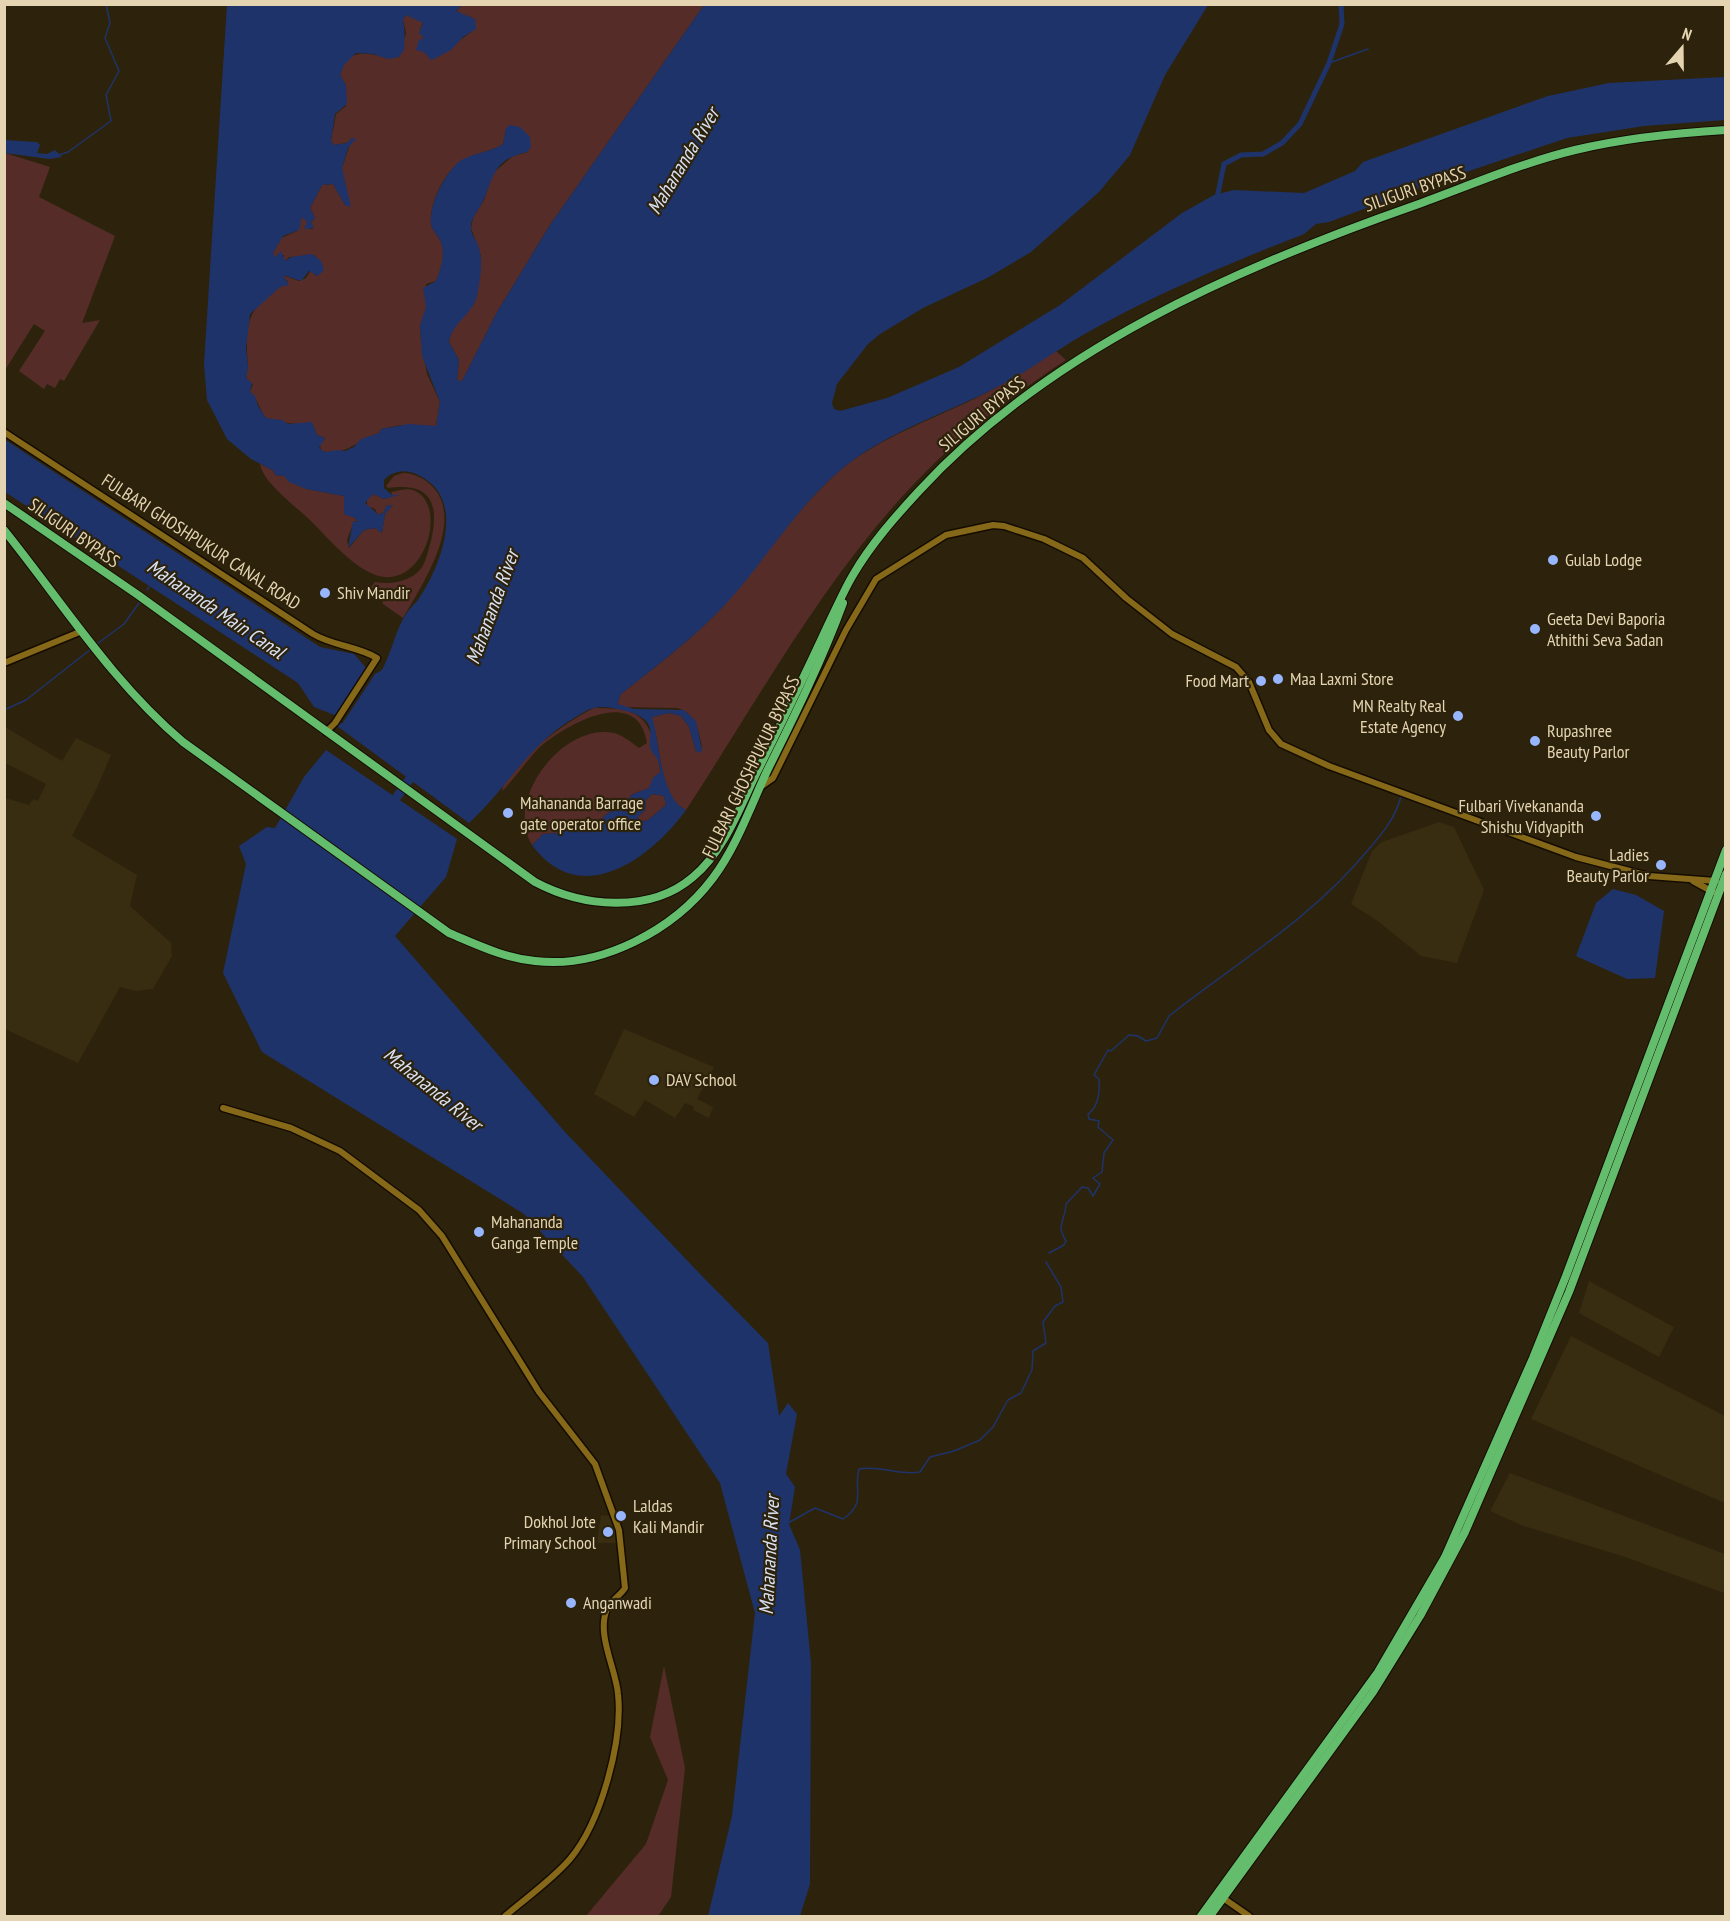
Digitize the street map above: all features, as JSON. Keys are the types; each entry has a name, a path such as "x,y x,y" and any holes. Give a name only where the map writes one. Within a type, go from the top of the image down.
{"highway":[{"name":"SILIGURI BYPASS","path":"4,503 138,595 465,833 543,886 592,901 637,902 664,895 691,880 704,867 728,833 853,574 873,546 938,470 1040,384 1134,328 1247,270 1321,238 1564,153 1651,135 1725,129"},
{"path":"4,530 84,634"},
{"name":"FULBARI GHOSHPUKUR BYPASS","path":"84,634 156,719 242,785 449,933 495,953 554,963 614,951 663,928 691,903 714,877 759,788 832,631 848,591 873,546"},
{"path":"1714,892 1714,880 1725,850"},
{"path":"1201,1917 1220,1896 1328,1748 1389,1654 1456,1534 1566,1276 1714,892 1722,883 1725,874"},
{"path":"1210,1917 1220,1896"}],"main road":[{"name":"FULBARI GHOSHPUKUR CANAL ROAD","path":"4,432 321,638 361,650 377,658 328,734"},
{"path":"759,788 773,778 846,630 876,579 946,535 993,525 1004,526 1044,540 1083,558 1164,629 1188,645 1236,667 1254,691 1269,730 1281,744 1329,766 1576,857 1649,876 1693,881 1714,880 1722,883"},
{"path":"4,663 84,634"},
{"path":"1693,881 1714,892"},
{"path":"223,1108 291,1128 340,1151 372,1172 425,1216 442,1236 539,1392 589,1454 609,1495 621,1539 625,1588 611,1602 605,1618 606,1638 618,1695 615,1755 591,1823 577,1850 566,1863 505,1917"},
{"path":"1220,1896 1249,1917"}],"shaded area":[{"path":"474,4 704,5 550,225 497,312 462,381 457,381 459,360 449,342 451,332 477,296 481,256 471,228 473,218 484,200 492,174 513,156 528,152 510,125 506,129 503,144 465,159 454,167 443,181 432,207 432,226 442,245 442,261 436,281 426,284 426,313 420,325 427,374 440,402 436,426 401,425 381,429 379,433 344,450 321,451 320,445 325,438 317,435 312,423 289,423 266,418 250,392 253,384 247,382 248,328 256,309 263,300 288,282 282,275 299,281 306,278 311,270 316,276 321,262 314,255 289,257 285,261 283,260 284,255 274,257 273,253 281,238 297,231 301,217 306,219 309,229 313,229 311,222 315,218 310,208 322,185 333,184 345,205 342,168 352,138 347,143 334,145 331,141 336,114 346,106 346,85 340,76 344,65 350,58 357,55 399,57 406,33 403,20 406,15 423,22 420,30 424,39 422,40 424,52 434,59 474,30 475,19 456,12 461,6"},
{"path":"5,153 50,167 39,197 115,236 82,323 100,320 64,381 60,379 55,388 47,384 44,389 19,371 45,331 34,324 5,370"},
{"path":"1056,351 1066,360 1005,403 966,435 929,468 880,523 849,561 792,643 686,810 677,804 670,794 662,769 651,717 669,713 681,716 689,727 696,751 702,747 695,723 688,713 677,708 622,707 618,704 620,695 711,619 806,504 852,461 896,435 995,388"},
{"path":"260,464 274,471 275,475 285,476 306,489 344,496 344,512 358,522 354,521 347,540 349,548 364,530 375,528 382,533 385,514 393,505 386,506 384,512 378,515 375,509 367,506 367,499 373,494 384,499 393,496 391,492 413,490 424,498 430,512 430,528 426,545 418,560 406,572 391,577 365,570 348,558 281,494 267,479"},
{"path":"403,473 419,477 432,486 441,500 444,517 443,535 437,553 403,618 383,604 381,596 370,588 375,582 398,582 415,575 428,553 434,515 429,498 414,488 388,488 386,486 394,476"},
{"path":"594,708 627,711 642,719 652,736 660,772 649,788 633,794 597,823 585,823 559,833 543,834 532,845 525,827 525,808 531,789 541,771 554,755 570,743 588,734 611,732 620,735 639,748 647,743 641,725 630,715 616,712 600,714 567,728 541,746 502,791 506,780 526,756 555,732"},
{"path":"5,727 62,761 76,738 111,755 72,836 137,875 130,906 171,943 172,956 153,989 135,991 120,987 78,1063 5,1029 5,798 29,805 33,799 38,801 46,784 5,763"},
{"path":"652,794 664,796 666,805 648,820 639,822 638,816 645,811 646,800"},
{"path":"1439,822 1454,827 1484,890 1457,963 1421,956 1379,922 1351,904 1372,851 1382,842"},
{"name":"DAV School","path":"624,1029 714,1067 697,1099 713,1107 709,1118 685,1103 675,1118 645,1100 634,1117 594,1094"},
{"path":"1589,1281 1674,1327 1659,1357 1579,1313"},
{"path":"1571,1336 1725,1416 1725,1503 1531,1419"},
{"path":"1510,1473 1725,1554 1724,1593 1625,1557 1521,1525 1490,1511"},
{"name":"Dokhol Jote Primary School","path":"601,1515 615,1517 619,1543 597,1543"},
{"path":"664,1666 685,1768 671,1897 658,1916 586,1916 646,1844 668,1780 650,1737"}],"water":[{"path":"227,5 474,5 461,6 456,11 475,19 476,29 463,37 451,50 434,59 431,60 424,52 416,50 419,40 424,38 419,33 423,23 406,15 403,20 404,50 399,57 388,59 373,54 356,53 344,65 340,75 346,85 347,104 335,114 331,141 334,145 347,143 352,138 356,139 348,148 342,168 351,207 345,205 333,184 322,185 310,208 315,218 311,222 314,228 304,229 307,222 302,217 299,230 283,236 273,253 275,257 281,251 285,261 291,257 312,254 321,261 324,270 318,276 309,271 301,281 283,275 289,285 280,287 250,314 246,348 248,368 246,378 252,383 250,392 255,396 266,418 282,420 288,424 312,422 317,435 325,438 319,448 325,452 345,451 354,447 361,439 379,433 381,429 409,424 436,426 440,402 422,356 420,325 426,307 423,288 436,281 442,261 442,245 432,228 431,216 435,198 454,166 465,158 503,144 506,128 510,125 520,127 530,137 531,147 527,152 507,160 496,170 472,221 471,230 481,257 477,296 471,308 454,329 449,342 459,360 457,380 462,381 497,312 550,225 704,5 1208,5 1165,75 1130,155 1099,192 1031,252 989,277 923,308 868,344 837,384 832,403 834,409 840,411 887,398 959,367 1060,305 1182,213 1214,195 1234,190 1304,193 1355,171 1363,162 1548,96 1609,83 1725,77 1725,120 1644,126 1567,138 1425,186 1329,222 1316,224 1304,234 1196,279 1116,317 1012,379 869,449 835,475 805,505 738,590 711,619 682,646 620,695 618,704 634,709 684,710 696,721 702,750 700,753 696,751 689,727 681,716 669,713 652,717 666,782 677,804 686,810 654,845 635,860 614,870 593,876 572,874 551,864 532,845 543,834 559,833 580,823 597,823 633,794 649,788 653,778 660,772 660,768 650,747 650,731 646,721 630,712 612,708 598,707 584,712 540,744 469,823 337,726 339,722 342,724 375,674 382,670 402,621 427,586 435,569 445,533 446,516 442,499 433,486 414,473 405,471 392,474 384,480 384,488 392,495 400,495 384,499 373,494 365,503 379,515 384,512 386,506 393,505 385,514 382,533 375,528 364,530 348,548 353,521 358,522 355,518 344,514 344,496 306,489 289,482 284,476 275,475 274,471 251,459 227,439 207,400 204,364","holes":["652,794 664,796 666,805 648,820 639,822 638,816 645,811 646,800"]},
{"path":"4,140 37,142 40,145 37,153 47,154 55,150 62,157 49,159 5,153"},
{"name":"Mahananda Main Canal","path":"4,439 320,647 354,654 367,669 337,716 314,707 298,683 5,492"},
{"path":"326,750 457,839 446,877 395,936 565,1132 768,1343 779,1416 788,1403 797,1414 786,1474 795,1487 789,1524 800,1550 811,1663 810,1884 800,1916 708,1916 732,1816 755,1613 720,1483 583,1277 524,1214 262,1052 223,973 246,864 239,846 267,827 275,828 304,777"},
{"path":"1613,889 1636,895 1664,911 1655,978 1627,979 1576,956 1596,903"}],"waterway":[{"path":"59,155 68,152 111,121 106,95 119,71 105,38 110,23 106,4"},
{"path":"1217,198 1224,164 1241,155 1263,154 1282,143 1300,124 1329,63 1342,24 1341,4"},
{"path":"1329,63 1368,49"},
{"path":"97,644 124,624 139,603"},
{"path":"4,710 26,700 91,649"},
{"name":"Mahananda River","path":"389,808 416,770"},
{"path":"1049,1253 1064,1245 1066,1241 1061,1230 1066,1204 1082,1187 1088,1188 1093,1196 1100,1184 1093,1178 1102,1172 1104,1153 1113,1140 1098,1127 1099,1121 1089,1119 1088,1114 1097,1103 1099,1094 1099,1079 1094,1075 1108,1050 1111,1051 1129,1035 1138,1036 1146,1041 1157,1038 1169,1016 1299,918 1323,897 1373,844 1392,818 1401,796"},
{"path":"788,1523 815,1508 843,1519 855,1507 857,1501 859,1469 920,1472 930,1457 954,1451 980,1440 993,1427 1008,1400 1021,1393 1032,1370 1033,1351 1046,1343 1043,1322 1055,1306 1063,1302 1061,1287 1046,1262"}],"place":[{"name":"Gulab Lodge","path":"1553,560"},
{"name":"Shiv Mandir","path":"325,593"},
{"name":"Geeta Devi Baporia Athithi Seva Sadan","path":"1535,629"},
{"name":"Maa Laxmi Store","path":"1278,679"},
{"name":"Food Mart","path":"1261,681"},
{"name":"MN Realty Real Estate Agency","path":"1458,716"},
{"name":"Rupashree Beauty Parlor","path":"1535,741"},
{"name":"Mahananda Barrage gate operator office","path":"508,813"},
{"name":"Fulbari Vivekananda Shishu Vidyapith","path":"1596,816"},
{"name":"Ladies Beauty Parlor","path":"1661,865"},
{"name":"DAV School","path":"654,1080"},
{"name":"Mahananda Ganga Temple","path":"479,1232"},
{"name":"Laldas Kali Mandir","path":"621,1516"},
{"name":"Dokhol Jote Primary School","path":"608,1532"},
{"name":"Anganwadi","path":"571,1603"}]}
